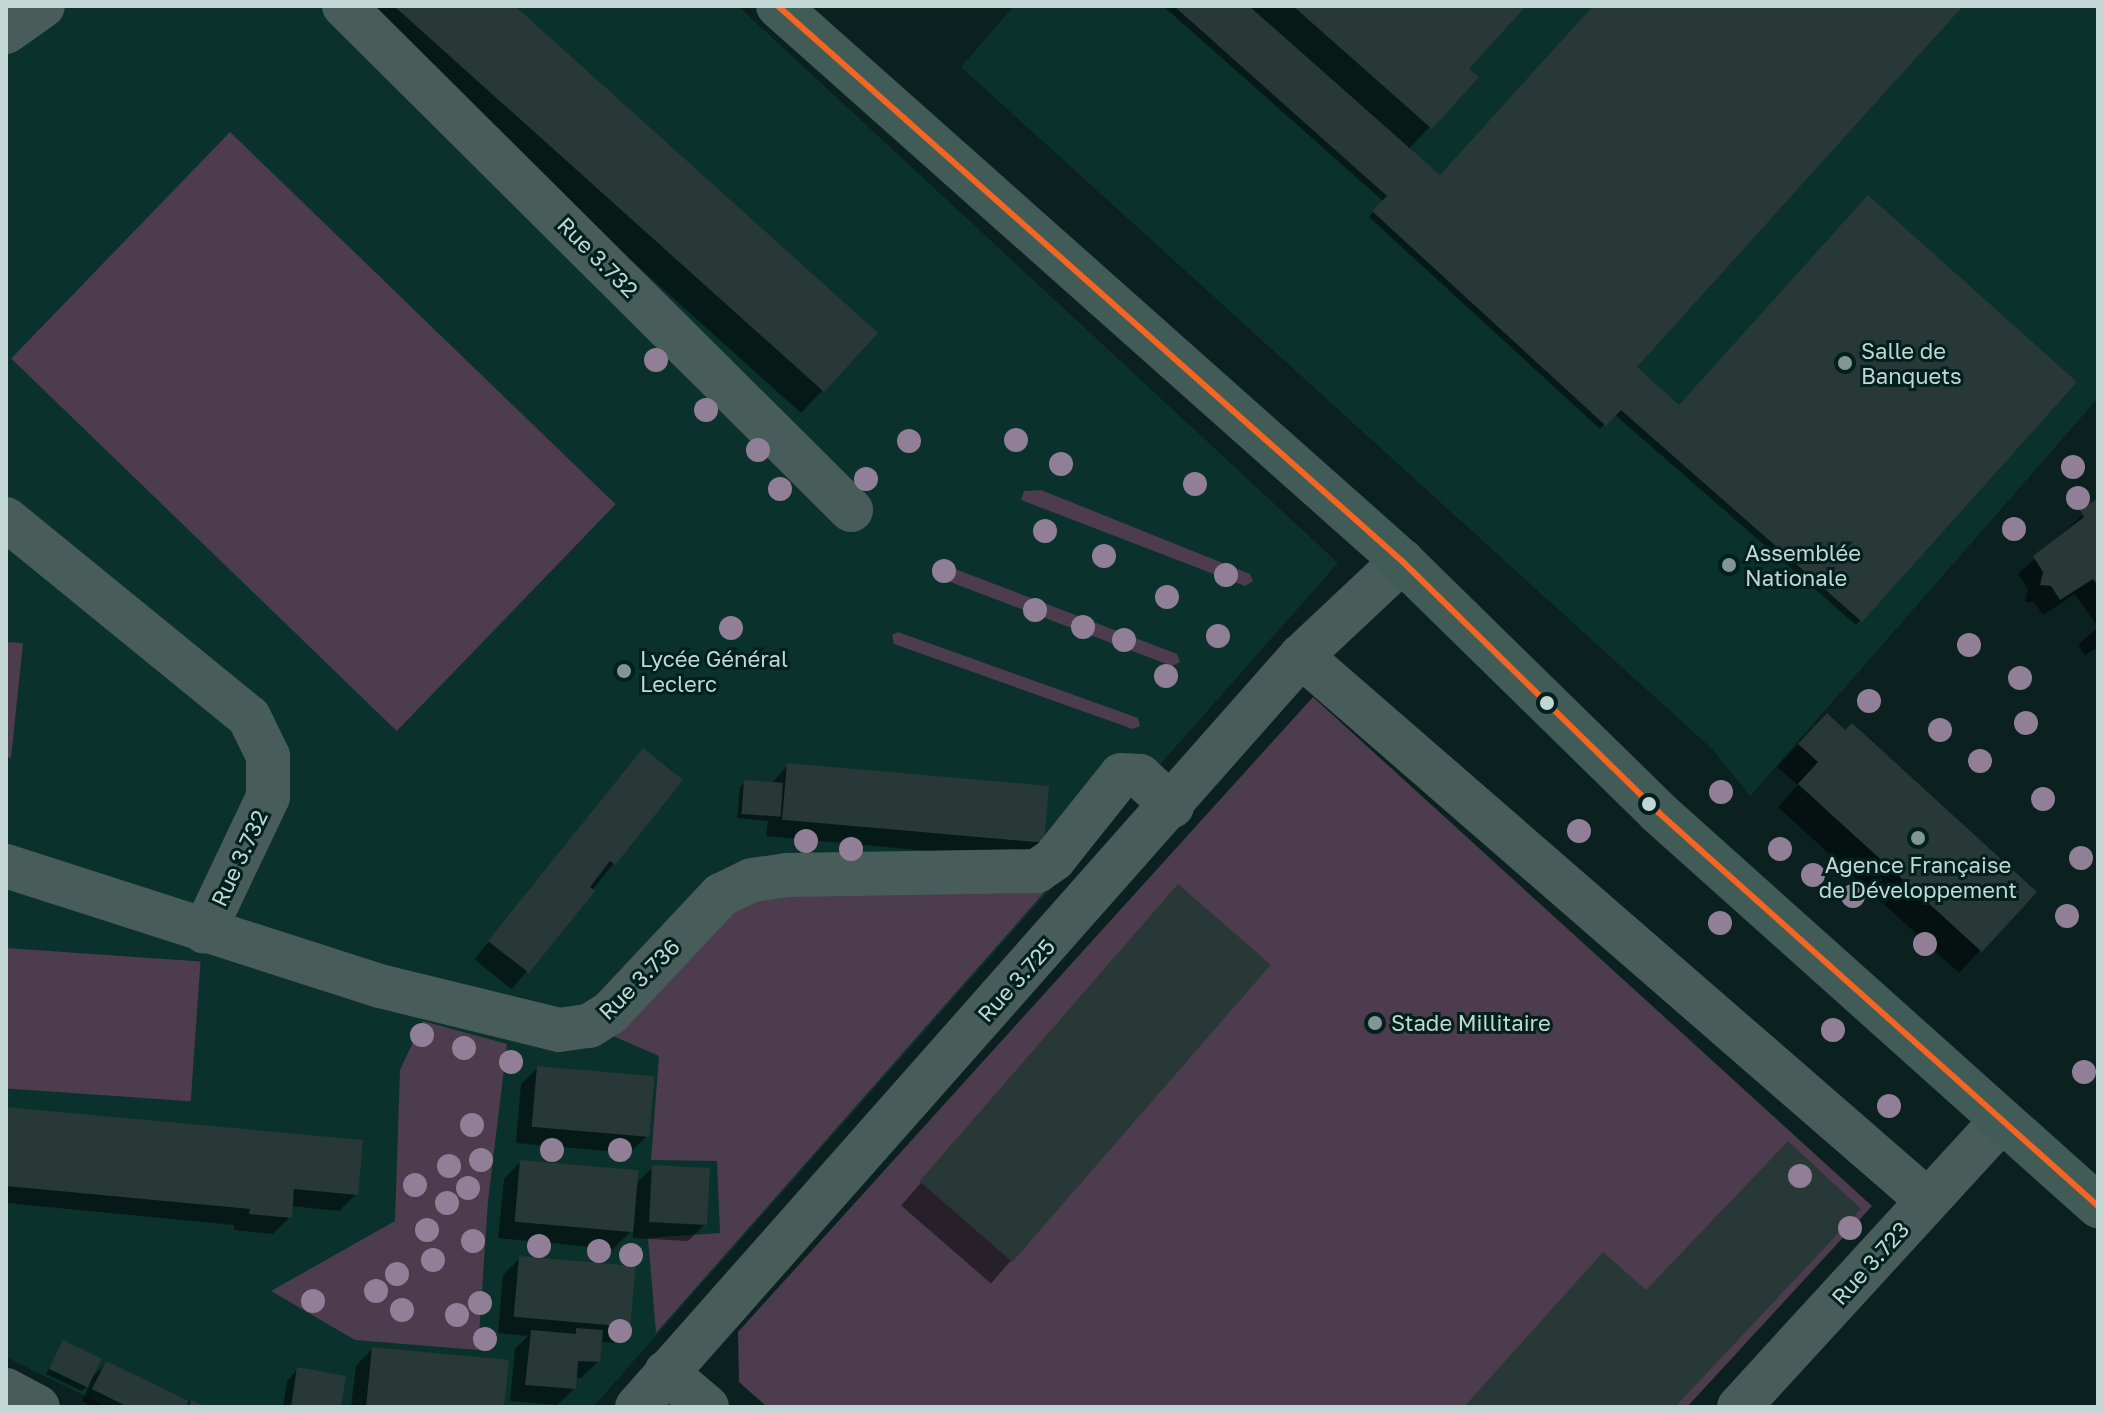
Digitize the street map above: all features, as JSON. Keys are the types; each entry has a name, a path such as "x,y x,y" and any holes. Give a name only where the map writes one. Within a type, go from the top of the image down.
{"main road":[{"path":"778,6 1402,561 1658,812 2098,1206"}],"street":[{"path":"6,32 43,6"},
{"name":"Rue 3.732","path":"344,6 851,510"},
{"name":"Rue 3.732","path":"6,519 249,717 268,756 268,797 204,932"},
{"name":"Rue 3.725","path":"637,1407 1172,806 1301,656 1402,561"},
{"path":"1301,656 1927,1200"},
{"name":"Rue 3.736","path":"6,866 380,986 559,1030 589,1026 610,1013 721,895 752,880 787,875 1027,873 1054,859 1121,775 1140,776 1172,806"},
{"name":"Rue 3.723","path":"1739,1407 2002,1120"},
{"path":"666,1372 707,1407"},
{"path":"6,1390 38,1407"}],"shaded area":[{"name":"Lycée Général Leclerc","path":"6,6 738,6 1338,563 593,1407 107,1407 6,1357"},
{"name":"Assemblée Nationale","path":"1014,6 2098,6 2098,398 1750,796 1711,748 961,67"},
{"path":"230,132 616,504 397,731 11,359"},
{"path":"1041,490 1250,574 1253,581 1245,586 1021,500 1024,491"},
{"path":"955,569 1177,654 1180,662 1172,666 950,582"},
{"path":"898,632 1138,718 1140,726 1133,729 894,644 892,635"},
{"path":"6,642 23,643 11,758 6,757"},
{"path":"1313,697 1872,1206 1687,1407 767,1407 739,1382 738,1332"},
{"path":"1056,879 656,1333 648,1238 720,1233 717,1161 651,1160 659,1056 604,1032 681,939 766,889"},
{"path":"6,948 201,962 191,1101 6,1088"},
{"path":"423,1021 507,1044 488,1201 478,1350 355,1340 271,1291 395,1221 400,1070"}],"building":[{"path":"394,6 515,6 878,333 824,392"},
{"path":"1174,6 1249,6 1440,175 1593,6 1963,6 1637,367 1679,405 1868,195 2077,382 1862,622 1621,410 1606,426 1372,211 1387,196"},
{"path":"1293,6 1526,6 1469,69 1479,77 1432,129"},
{"path":"2098,498 2098,586 2093,579 2060,600 2051,586 2040,585 2043,572 2033,556 2084,517 2080,510"},
{"name":"Agence Française de Développement","path":"1827,713 1845,730 1852,723 2037,892 1982,952 1798,784 1818,762 1798,744"},
{"path":"643,748 683,780 615,865 610,861 590,887 595,891 529,973 488,941"},
{"path":"787,763 1049,786 1044,843 782,820"},
{"path":"744,780 783,783 781,817 742,814"},
{"path":"1178,884 1271,965 1012,1262 920,1181"},
{"path":"537,1066 655,1076 649,1137 532,1127"},
{"path":"6,1107 363,1140 358,1195 294,1189 292,1218 249,1214 250,1209 6,1186"},
{"path":"1788,1141 1861,1209 1675,1407 1464,1407 1603,1252 1646,1290"},
{"path":"520,1160 639,1170 633,1232 515,1222"},
{"path":"652,1165 710,1168 707,1225 649,1222"},
{"path":"519,1256 636,1266 630,1327 514,1317"},
{"path":"576,1328 603,1330 600,1362 578,1361 576,1389 525,1385 531,1330 576,1334"},
{"path":"63,1340 102,1359 88,1388 49,1369"},
{"path":"372,1347 509,1360 504,1407 366,1407"},
{"path":"106,1361 189,1401 186,1407 128,1407 92,1389"},
{"path":"297,1367 346,1376 341,1407 291,1407"},
{"path":"191,1400 207,1407 188,1407"}],"transit line":[{"path":"778,6 1402,561 1658,812 2098,1206"}],"place":[{"name":"Salle de Banquets","path":"1845,363"},
{"name":"Assemblée Nationale","path":"1729,565"},
{"name":"Lycée Général Leclerc","path":"624,671"},
{"name":"Agence Française de Développement","path":"1918,838"},
{"name":"Stade Millitaire","path":"1375,1023"}]}
